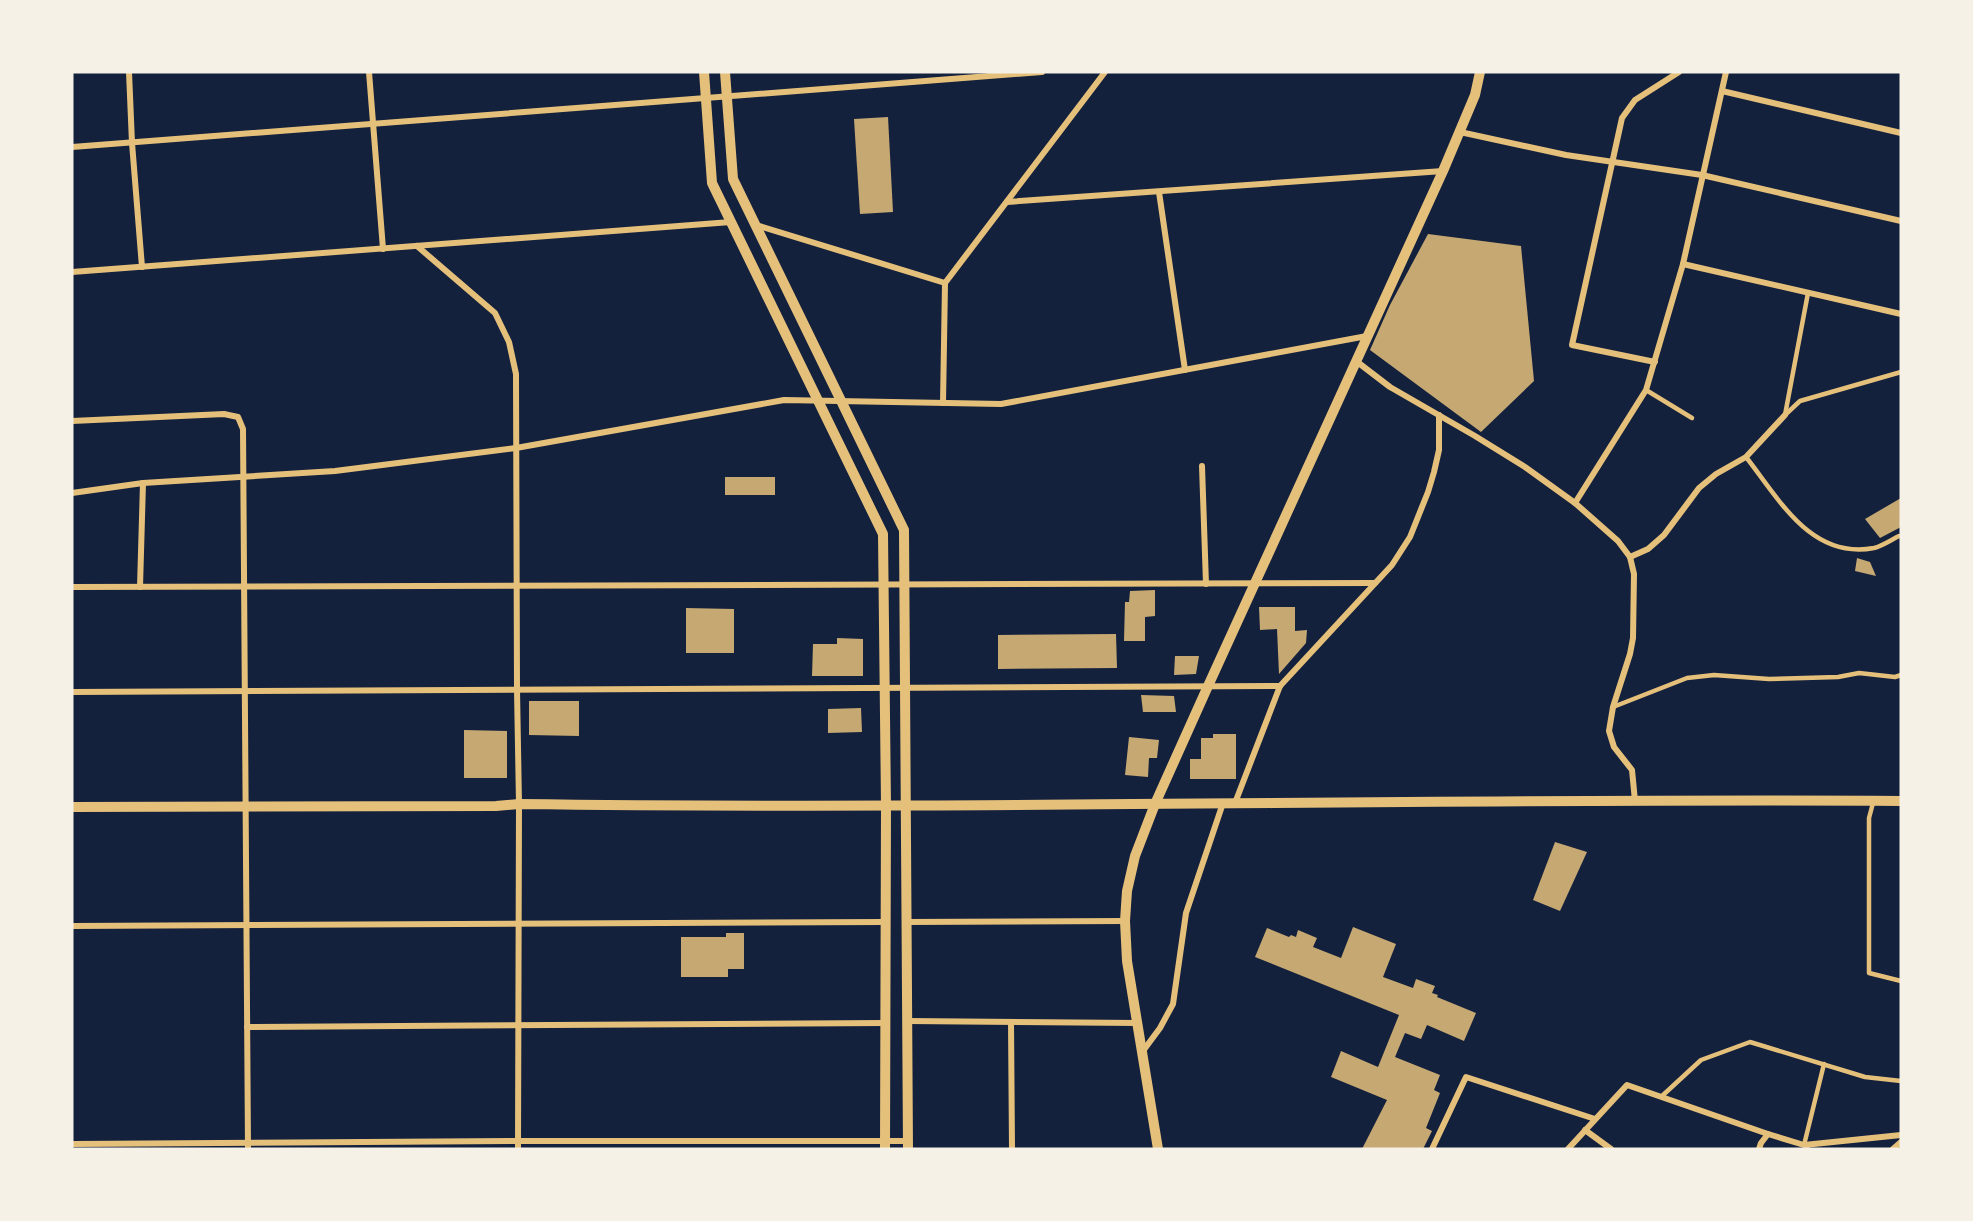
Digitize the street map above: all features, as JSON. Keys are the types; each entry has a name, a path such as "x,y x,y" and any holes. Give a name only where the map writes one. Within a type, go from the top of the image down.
{"street":[{"path":"129,72 142,267"},
{"path":"369,72 383,249"},
{"path":"704,72 712,183 883,534 886,806 885,1145"},
{"path":"72,1144 248,1145 518,1141 908,1145 904,530 733,179 724,72"},
{"path":"72,147 1042,72"},
{"path":"943,403 945,283 1105,72"},
{"path":"1158,1149 1127,961 1125,921 1127,891 1135,856 1155,804 1208,686 1443,171 1474,95 1480,72"},
{"path":"1655,362 1572,345 1622,118 1635,100 1679,72"},
{"path":"1575,503 1646,390 1683,264 1726,72"},
{"path":"1722,91 1901,133"},
{"path":"1460,132 1611,162 1702,175 1901,221"},
{"path":"1007,202 1443,171"},
{"path":"1159,192 1185,370"},
{"path":"72,272 731,222"},
{"path":"755,224 945,283"},
{"path":"417,246 495,313 508,342 516,374 519,804 518,1149"},
{"path":"1683,264 1901,314"},
{"path":"72,493 143,483 334,471 516,448 784,400 1001,404 1367,336"},
{"path":"1356,361 1390,387 1525,467 1575,503 1618,541 1630,557 1634,574 1633,638 1613,707 1609,731 1614,747 1632,770 1635,801"},
{"path":"72,421 224,414 238,417 243,429 248,1145"},
{"path":"1235,803 1280,686 1392,565 1410,537 1428,492 1439,450 1439,415"},
{"path":"1630,557 1648,549 1664,535 1699,488 1716,474 1746,457 1785,416"},
{"path":"1202,466 1206,584"},
{"path":"140,587 143,483"},
{"path":"72,587 1375,583"},
{"path":"72,692 1280,686"},
{"path":"72,807 1901,801"},
{"path":"1141,1054 1160,1028 1173,1004 1186,913 1223,803"},
{"path":"907,921 1125,921"},
{"path":"72,926 884,922"},
{"path":"908,1021 1138,1023"},
{"path":"1011,1022 1012,1149"},
{"path":"247,1027 885,1023"},
{"path":"1432,1149 1466,1077 1595,1119"},
{"path":"1568,1149 1627,1085 1806,1147 1901,1135"},
{"path":"1585,1130 1611,1149"},
{"path":"1759,1149 1768,1134"},
{"path":"1893,1149 1901,1142"}],"lane":[{"path":"1785,416 1808,293"},
{"path":"1785,416 1800,401 1901,372"},
{"path":"1646,390 1692,418"},
{"path":"1746,457 1798,524 1824,542 1848,549 1875,548 1899,536"},
{"path":"1613,707 1687,678 1714,675 1769,679 1838,677 1859,673 1895,677 1901,675"},
{"path":"1873,801 1869,818 1869,973 1901,981"},
{"path":"1662,1096 1701,1060 1750,1042 1864,1077 1901,1081"},
{"path":"1806,1147 1824,1064"}],"building":[{"path":"888,117 893,212 860,214 854,119"},
{"path":"1428,234 1521,246 1534,381 1481,432 1370,350 1390,305"},
{"path":"725,477 775,477 775,495 725,495"},
{"path":"1901,498 1901,527 1880,538 1865,519"},
{"path":"1857,558 1870,562 1876,576 1855,571"},
{"path":"1155,590 1155,616 1145,617 1145,641 1124,641 1125,602 1129,602 1130,591"},
{"path":"1259,607 1295,607 1295,631 1307,630 1306,643 1279,674 1277,629 1260,630"},
{"path":"686,608 734,609 734,653 686,653"},
{"path":"1116,634 1117,668 998,669 998,635"},
{"path":"837,638 863,639 863,676 812,676 813,644 837,644"},
{"path":"1175,656 1199,656 1196,674 1174,675"},
{"path":"1141,695 1174,696 1176,712 1143,712"},
{"path":"529,701 579,701 579,736 529,735"},
{"path":"861,708 862,732 828,733 828,709"},
{"path":"464,730 507,731 507,778 464,778"},
{"path":"1213,734 1236,734 1236,779 1190,779 1190,759 1201,759 1201,738 1213,738"},
{"path":"1129,737 1159,740 1157,758 1149,758 1148,777 1125,775"},
{"path":"1555,842 1587,852 1560,911 1533,900"},
{"path":"1353,927 1396,944 1383,977 1413,988 1416,979 1435,986 1432,993 1438,995 1437,997 1476,1013 1464,1041 1427,1025 1421,1039 1405,1033 1395,1057 1440,1075 1434,1090 1440,1093 1426,1128 1432,1131 1423,1149 1362,1149 1387,1100 1331,1077 1341,1051 1378,1067 1399,1015 1255,957 1267,928 1289,937 1291,935 1296,937 1298,930 1317,938 1313,947 1341,958"},
{"path":"726,933 744,933 744,969 728,969 728,977 681,977 681,937 726,937"}]}
